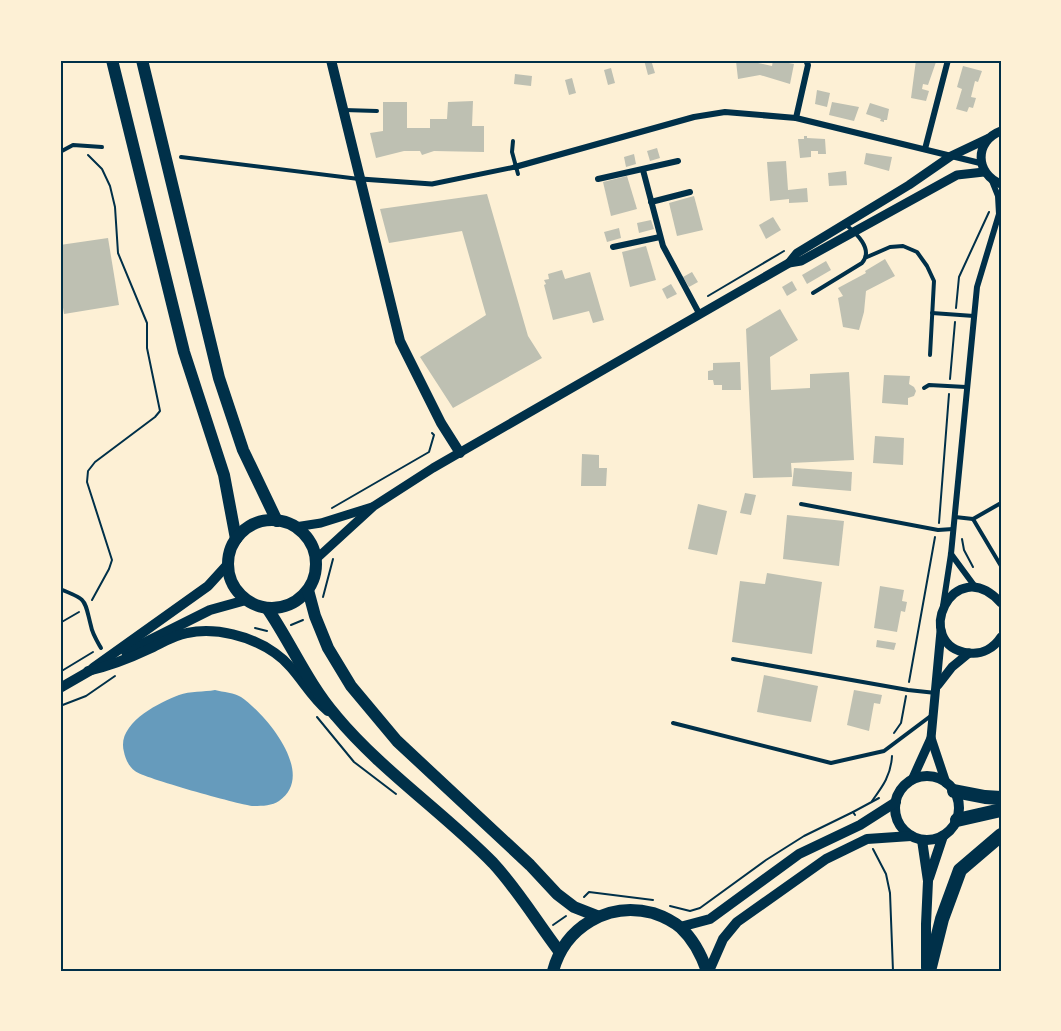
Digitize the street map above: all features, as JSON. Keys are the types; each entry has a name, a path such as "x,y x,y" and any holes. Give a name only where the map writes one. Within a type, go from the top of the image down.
{"highway":[{"path":"950,787 985,797 1001,798"},
{"path":"957,820 1001,810"},
{"path":"928,971 942,919 960,870 1001,835"}],"main road":[{"path":"112,60 184,352 224,476 236,539"},
{"path":"331,60 400,341 435,412 460,453"},
{"path":"144,64 219,378 243,450 277,521"},
{"path":"277,521 295,527 311,546 315,560 313,580 308,590 300,598 290,604 267,608 246,600 236,591 230,578 229,555 236,539 254,524 277,521"},
{"path":"60,688 88,671 208,586 228,564"},
{"path":"308,590 315,616 328,648 351,687 397,741 530,865 557,894 574,907 597,916"},
{"path":"88,671 210,610 246,600"},
{"path":"267,608 334,715"},
{"path":"88,671 116,664 185,633 212,631 227,633 253,641 277,654 316,701 334,715 377,760 450,823 494,865 559,951"},
{"path":"708,971 723,939 737,922 826,859 867,839 916,838 933,840 943,836 954,826 959,810 950,787 930,777 912,780 904,787 896,802 895,812 903,830 916,838 928,881"},
{"path":"680,927 710,919 799,854 860,825 896,802"},
{"path":"928,971 926,924 928,881 943,836"},
{"path":"553,971 559,951 577,929 597,916 618,910 640,910 661,916 680,927 698,948 708,971"}],"street":[{"path":"796,117 808,65 806,60"},
{"path":"925,149 948,60"},
{"path":"359,179 432,184 515,167 694,117 725,112 796,117 925,149 982,167 997,182 999,214 977,286 951,554 940,619 935,712 931,738 912,780"},
{"path":"789,263 796,253 909,185 951,156 1001,131"},
{"path":"982,167 980,154 989,138"},
{"path":"598,179 678,161"},
{"path":"315,560 374,506 460,453 789,263 801,261 957,175 982,167"},
{"path":"643,170 663,246 700,315"},
{"path":"651,202 690,192"},
{"path":"994,234 1001,222"},
{"path":"613,247 660,237"},
{"path":"295,527 321,523 374,506"},
{"path":"951,554 976,588"},
{"path":"942,609 948,599 966,588 976,588 997,596 1001,603"},
{"path":"941,630 952,646 969,653 989,650 999,641"},
{"path":"937,690 952,667 969,653"},
{"path":"931,738 950,787"}],"lane":[{"path":"343,110 377,111"},
{"path":"513,141 512,152 518,174"},
{"path":"60,152 67,147 80,144 102,147"},
{"path":"181,157 359,179"},
{"path":"845,224 855,232 868,250 867,257"},
{"path":"813,293 862,263 867,257 890,247 903,246 917,252 934,280 930,355"},
{"path":"932,313 974,316"},
{"path":"924,388 929,385 966,387"},
{"path":"954,517 973,519 1001,503"},
{"path":"801,504 938,530 953,529"},
{"path":"973,519 1001,566"},
{"path":"60,589 78,596 88,608 91,629 101,648"},
{"path":"733,659 908,690 937,690"},
{"path":"673,723 831,763 884,751 935,712"}],"path":[{"path":"60,623 88,608 112,560 87,482 88,471 95,462 160,411 147,348 147,323 118,253 115,207 110,186 102,169 88,156 81,150 67,147"},
{"path":"891,736 901,723 933,541 938,530 959,277 991,208"},
{"path":"694,304 785,250"},
{"path":"964,518 962,535 964,550 974,569"},
{"path":"60,672 101,648"},
{"path":"60,706 86,696 117,675"},
{"path":"872,801 887,780 892,752"},
{"path":"544,932 574,907"}],"water":[{"path":"215,690 238,696 252,706 284,746 291,761 293,776 289,790 276,803 252,806 211,796 142,774 133,769 128,762 123,742 126,732 141,716 160,703 179,695"}],"building":[{"path":"644,60 651,60 655,73 648,75"},
{"path":"758,60 758,63 772,66 773,60 794,64 790,84 760,75 738,79 736,61"},
{"path":"916,60 936,62 928,85 923,84 922,89 929,91 926,101 911,98"},
{"path":"963,66 982,71 978,82 975,81 971,97 976,98 973,108 969,107 967,112 956,109 962,89 957,87"},
{"path":"611,68 615,83 608,85 604,70"},
{"path":"515,74 532,76 531,86 514,84"},
{"path":"572,78 576,93 569,95 565,80"},
{"path":"817,90 830,93 827,107 815,104"},
{"path":"473,101 472,126 484,126 484,152 434,151 422,155 420,151 404,151 376,158 370,133 383,131 383,102 407,102 407,128 430,128 430,119 447,119 448,102"},
{"path":"832,102 859,107 854,121 829,115"},
{"path":"870,103 889,109 887,120 880,121 881,119 866,114"},
{"path":"804,136 825,139 826,154 811,151 811,157 800,158 798,139 804,139"},
{"path":"657,148 660,158 650,161 647,151"},
{"path":"866,153 892,157 889,171 864,164"},
{"path":"634,154 636,164 626,167 624,157"},
{"path":"786,161 788,190 807,188 808,202 789,203 789,199 770,201 767,162"},
{"path":"846,171 847,185 829,186 828,173"},
{"path":"627,176 637,209 611,216 603,182"},
{"path":"487,194 528,336 542,358 453,408 420,357 486,315 462,231 389,243 380,209"},
{"path":"694,196 703,230 677,236 669,203"},
{"path":"773,217 781,230 766,239 759,225"},
{"path":"651,220 654,229 639,233 637,223"},
{"path":"619,228 621,238 607,242 604,232"},
{"path":"108,238 119,305 64,314 60,288 60,245"},
{"path":"646,246 656,280 630,287 622,252"},
{"path":"885,259 895,276 866,291 859,330 843,327 838,298 843,296 838,288 866,273 865,271"},
{"path":"826,261 831,270 807,284 802,275"},
{"path":"562,270 565,279 590,272 604,320 593,323 589,311 553,320 544,280 549,279 548,274"},
{"path":"692,272 698,282 689,287 683,277"},
{"path":"792,281 797,290 787,296 782,287"},
{"path":"671,284 677,294 667,299 662,289"},
{"path":"780,309 798,340 770,357 771,390 810,388 810,374 849,372 854,460 791,463 792,477 753,478 746,329"},
{"path":"740,362 741,390 722,390 722,385 714,385 713,380 708,380 708,371 713,370 713,363"},
{"path":"884,375 910,376 909,384 916,391 914,396 908,398 908,405 882,403"},
{"path":"875,436 904,438 903,465 873,463"},
{"path":"582,454 599,455 599,468 607,468 606,486 581,486"},
{"path":"794,468 852,472 851,491 792,486"},
{"path":"745,493 756,495 751,515 740,513"},
{"path":"698,504 727,511 717,555 688,549"},
{"path":"787,515 844,521 839,566 783,559"},
{"path":"767,573 822,582 812,654 732,642 740,581 765,584"},
{"path":"880,586 904,590 902,601 907,602 905,612 901,611 897,632 874,628"},
{"path":"877,640 896,643 894,650 876,647"},
{"path":"764,675 818,686 811,722 757,712"},
{"path":"854,690 882,695 880,704 874,703 869,731 847,725"}]}
